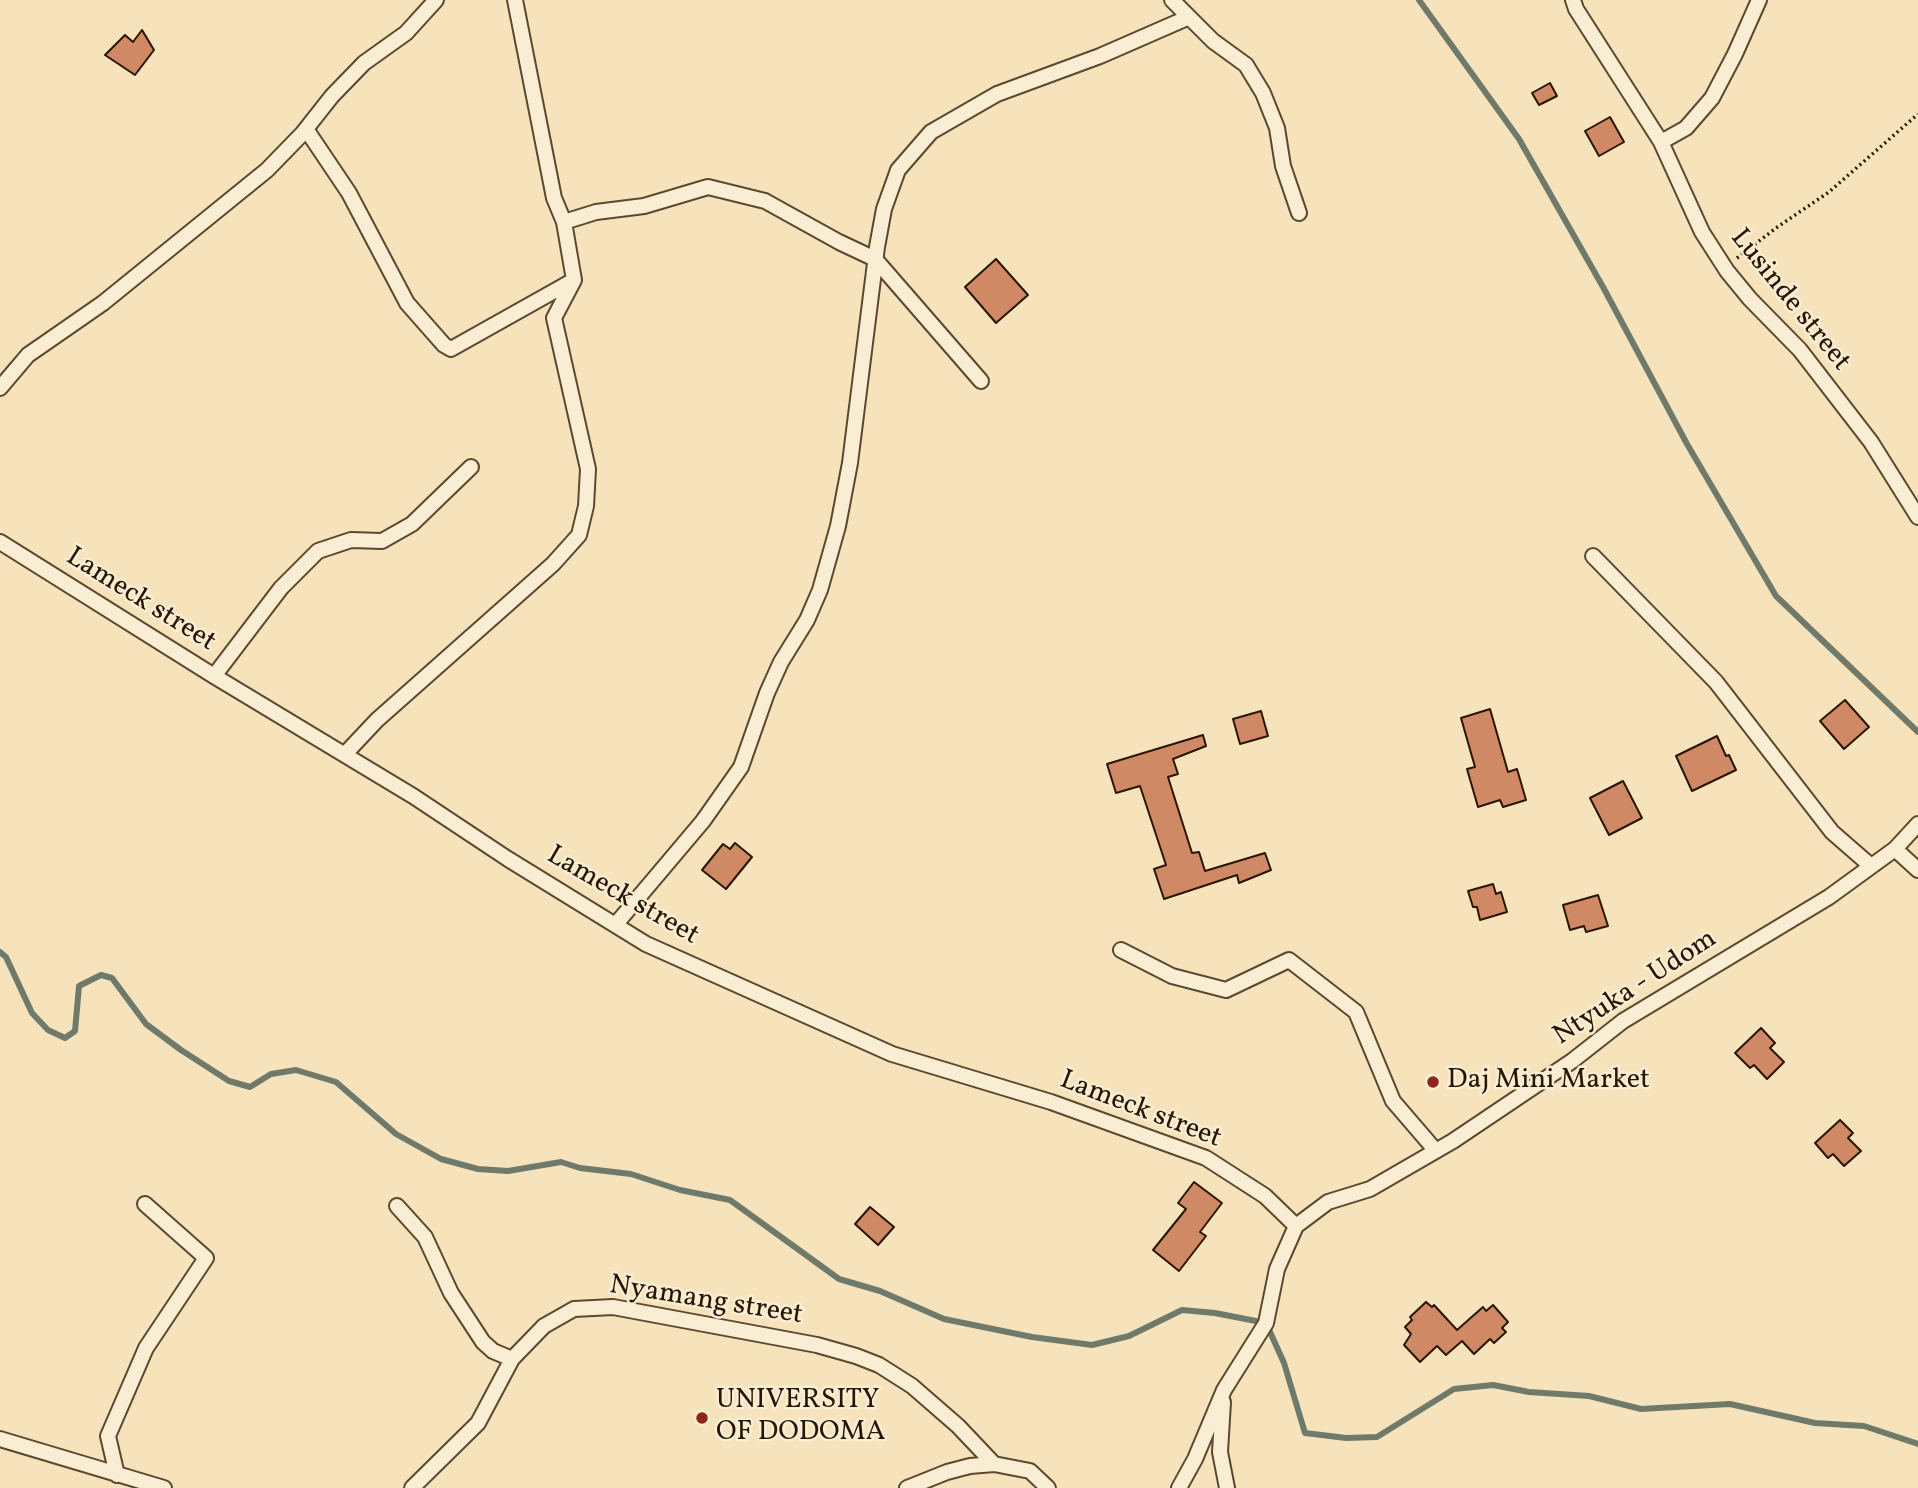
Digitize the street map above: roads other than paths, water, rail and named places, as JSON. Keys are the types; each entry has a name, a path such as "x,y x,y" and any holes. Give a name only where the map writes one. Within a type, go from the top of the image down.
{"street":[{"path":"0,388 28,355 103,303 267,170 364,63 406,33 436,0"},
{"path":"345,754 377,720 553,564 579,535 586,506 588,469 554,318 574,280 565,222 554,198 515,0"},
{"path":"1172,0 1187,18 1213,41 1246,65 1263,93 1277,128 1283,166 1299,213"},
{"name":"Lusinde street","path":"1573,0 1576,9 1661,142 1702,232 1727,271 1750,299 1800,350 1871,442 1918,517"},
{"path":"1661,142 1686,128 1712,98 1759,0"},
{"path":"616,924 703,821 741,766 781,662 807,620 820,590 838,526 850,463 875,259 884,209 898,170 931,132 997,94 1100,56 1187,18"},
{"path":"306,129 349,192 407,303 443,345 451,349 574,280"},
{"path":"565,222 596,212 644,206 708,187 765,201 875,259 981,381"},
{"path":"214,676 281,588 318,551 351,540 382,541 412,524 471,467"},
{"name":"Lameck street","path":"0,542 214,676 414,796 508,859 646,944 892,1054 1051,1102 1206,1158 1265,1196 1296,1226"},
{"path":"1594,556 1716,682 1832,832 1871,866"},
{"name":"Ntyuka - Udom","path":"1179,1488 1195,1459 1224,1390 1265,1323 1277,1269 1296,1226 1328,1202 1370,1189 1436,1151 1572,1061 1623,1021 1829,897 1895,849 1918,824"},
{"path":"1895,849 1918,870"},
{"path":"1121,950 1172,976 1226,990 1289,960 1356,1012 1393,1101 1436,1151"},
{"path":"117,1475 108,1436 146,1348 206,1258 145,1203"},
{"path":"397,1206 425,1237 451,1293 483,1342 512,1359"},
{"name":"Nyamang street","path":"412,1488 478,1423 512,1359 544,1326 574,1309 613,1307 817,1345 879,1365 912,1386 958,1426 994,1464"},
{"path":"1224,1390 1220,1452 1227,1488"},
{"path":"0,1439 164,1488"},
{"path":"907,1488 947,1472 994,1464 1030,1472 1048,1488"}],"waterway":[{"path":"1419,0 1519,139 1603,287 1687,444 1776,596 1918,732"},
{"path":"0,952 6,957 32,1013 48,1030 65,1038 75,1031 79,986 101,975 112,978 146,1024 229,1081 250,1087 271,1074 296,1070 336,1082 396,1134 441,1159 478,1169 508,1171 561,1162 580,1168 631,1174 680,1190 730,1200 839,1279 880,1291 944,1319 1032,1337 1092,1345 1129,1336 1182,1310 1266,1323 1284,1363 1305,1433 1346,1438 1377,1437 1454,1389 1493,1385 1529,1392 1589,1396 1641,1409 1730,1404 1815,1423 1864,1426 1918,1444"}],"place":[{"name":"Daj Mini Market","path":"1433,1082"},
{"name":"UNIVERSITY OF DODOMA","path":"702,1418"}]}
